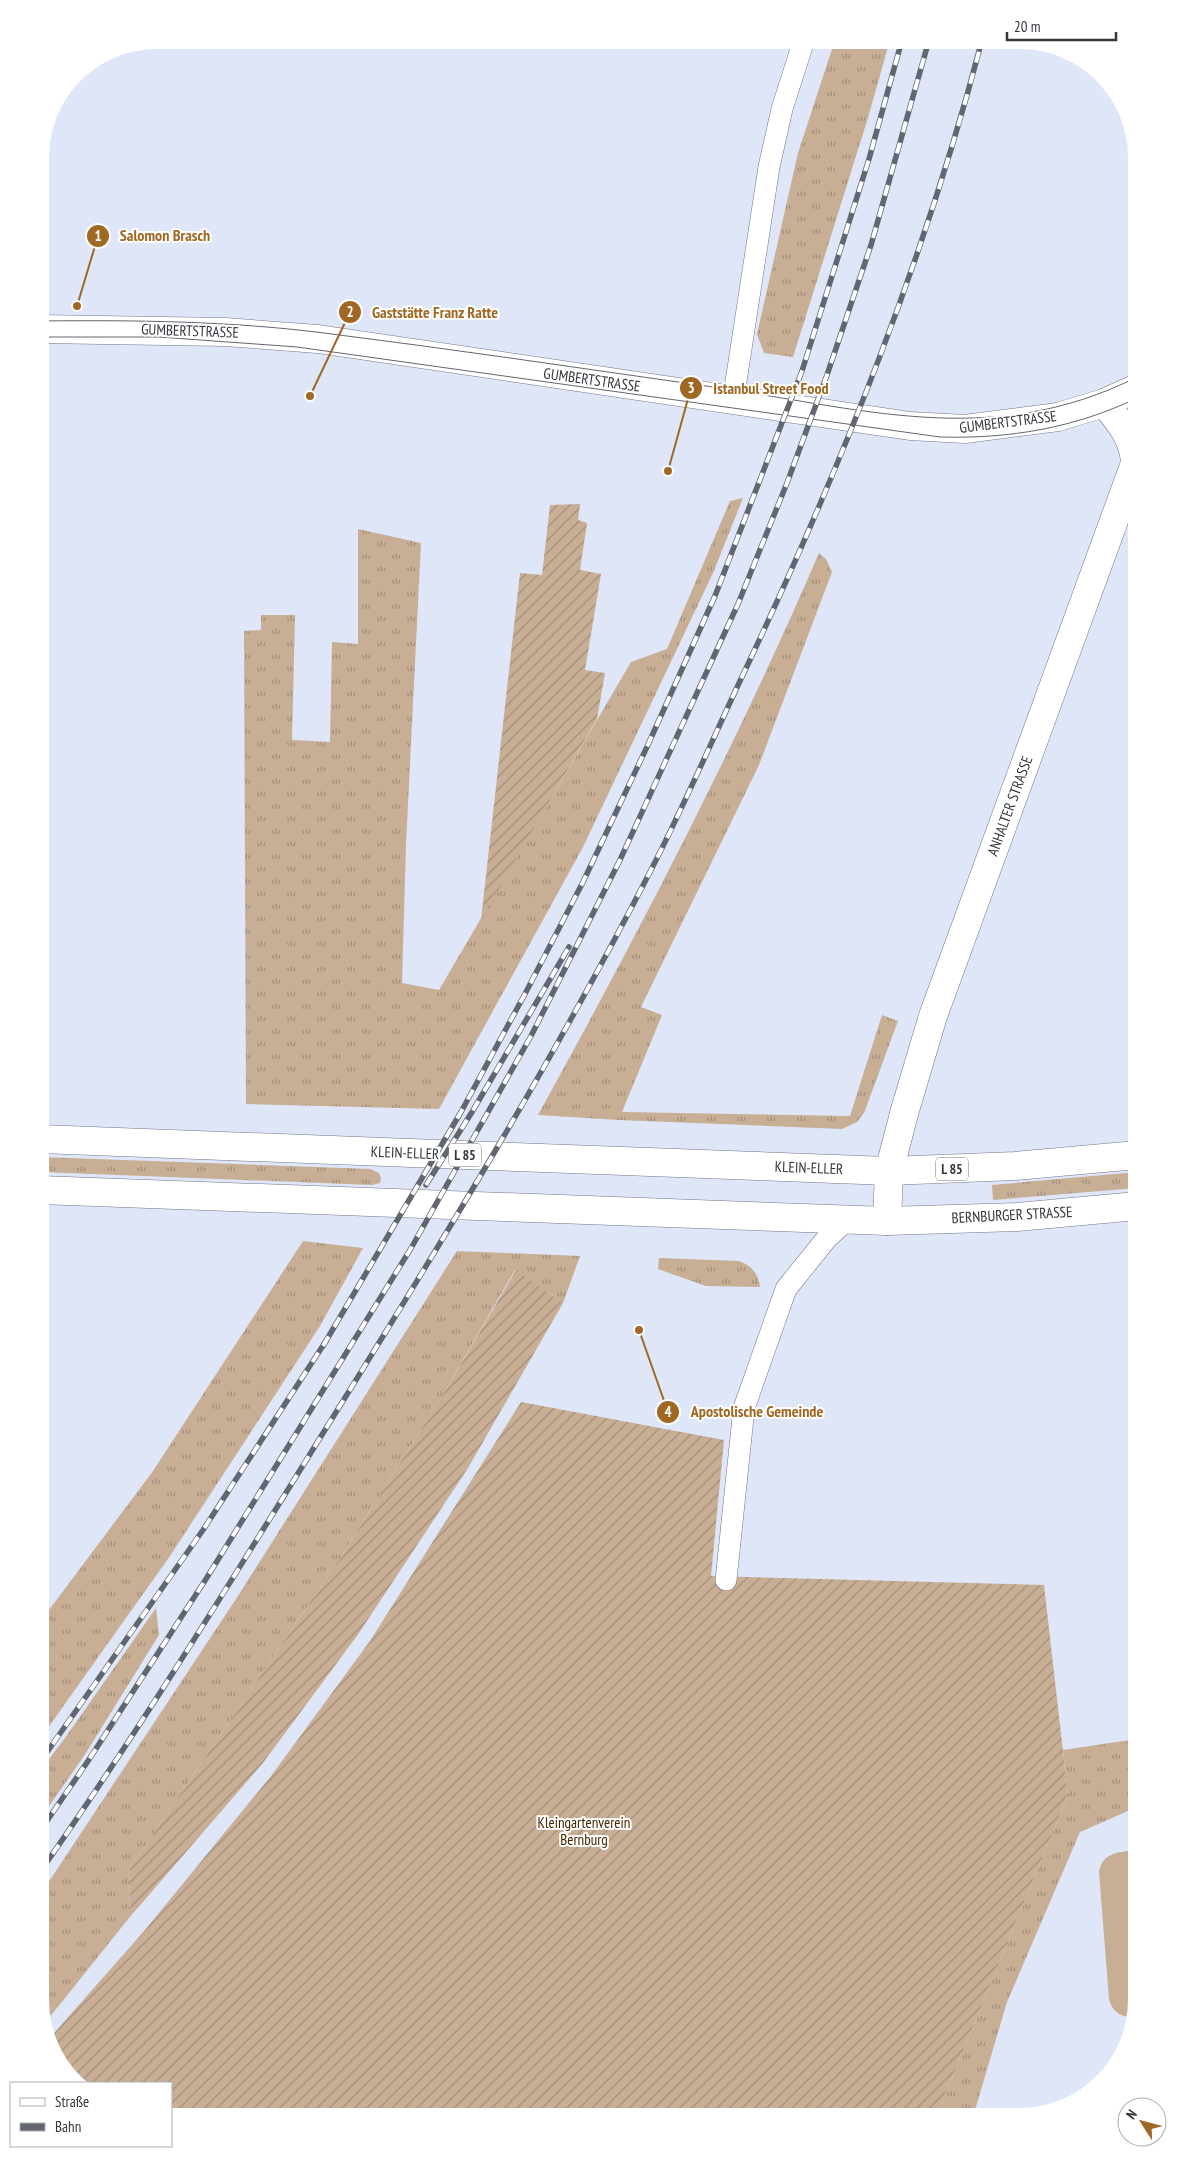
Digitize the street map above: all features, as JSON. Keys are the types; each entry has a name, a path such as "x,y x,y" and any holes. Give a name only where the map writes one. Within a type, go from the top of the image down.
{"main road":[{"name":"GUMBERTSTRASSE","path":"49,329 206,331 318,339 910,426 965,429 1058,417 1104,403 1128,392"},
{"name":"ANHALTER STRASSE","path":"1104,403 1128,437"},
{"name":"ANHALTER STRASSE","path":"887,1221 889,1171 904,1110 934,1016 1128,482"},
{"name":"KLEIN-ELLER","path":"49,1139 889,1171"},
{"name":"L 85","path":"889,1171 1015,1166 1128,1156"},
{"path":"49,1190 887,1221"},
{"name":"BERNBURGER STRASSE","path":"887,1221 1017,1217 1128,1207"}],"lane":[{"path":"733,400 770,167 782,109 801,49"},
{"path":"726,1580 744,1408 786,1289 827,1238 847,1220"}],"green space":[{"path":"832,49 887,49 867,121 793,357 764,353 757,334 798,153"},
{"path":"743,498 713,573 583,847 439,1109 246,1104 244,631 261,630 261,615 295,615 292,740 330,742 332,642 358,644 358,529 421,543 406,844 402,983 439,990 631,662 667,649 730,501"},
{"path":"580,504 578,520 587,523 580,570 601,574 585,670 605,673 597,719 481,920 520,573 542,575 550,505"},
{"path":"819,553 826,559 832,572 759,765 641,1007 662,1015 622,1112 850,1116 882,1015 898,1021 864,1113 857,1122 842,1129 538,1115 613,977 685,838 754,696"},
{"path":"49,1157 370,1169 379,1173 381,1178 380,1183 372,1185 49,1172"},
{"path":"1128,1173 1128,1189 993,1200 992,1185"},
{"path":"303,1241 363,1248 320,1326 170,1556 49,1726 49,1610 153,1471"},
{"path":"457,1251 580,1256 563,1303 515,1270 439,1401 342,1555 130,1868 129,1918 50,2016 49,1881 236,1599"},
{"path":"659,1258 739,1261 754,1271 760,1287 706,1286 658,1269"},
{"path":"516,1270 563,1303 468,1468 359,1633 263,1763 129,1918 130,1868 342,1555 439,1401"},
{"name":"Kleingartenverein Bernburg","path":"521,1402 724,1440 711,1576 1044,1585 1068,1795 940,2108 172,2108 172,2082 86,2082 80,2077 63,2054 54,2034 145,1930 271,1776 370,1641"},
{"path":"156,1608 159,1635 84,1756 49,1806 49,1759"},
{"path":"1128,1740 1128,1811 1080,1832 1007,2002 976,2108 940,2108 1068,1795 1063,1750"},
{"path":"1128,1851 1127,2016 1117,2012 1112,2007 1109,1999 1099,1872 1104,1860 1118,1853"}],"tram line":[{"path":"49,321 182,322 289,329 706,386 870,412 923,417 976,418 1029,413 1083,399 1128,381"},
{"path":"49,337 159,337 297,347 940,437 991,436 1041,429 1090,417 1128,402"}],"railway":[{"path":"323,1346 461,1112 526,992 583,882 715,596 802,371 869,159 900,49"},
{"path":"49,1818 206,1579 410,1250 531,1036 619,862 738,604 787,483 827,375 871,245 926,49"},
{"path":"49,1859 192,1643 420,1276 539,1075 651,870 784,587 880,357 935,200 980,49"},
{"path":"426,1185 472,1112 569,947"},
{"path":"49,1749 203,1530 326,1341"}],"place":[{"name":"Salomon Brasch","path":"77,306"},
{"name":"Gaststätte Franz Ratte","path":"310,396"},
{"name":"Istanbul Street Food","path":"668,471"},
{"name":"Apostolische Gemeinde","path":"639,1330"}]}
